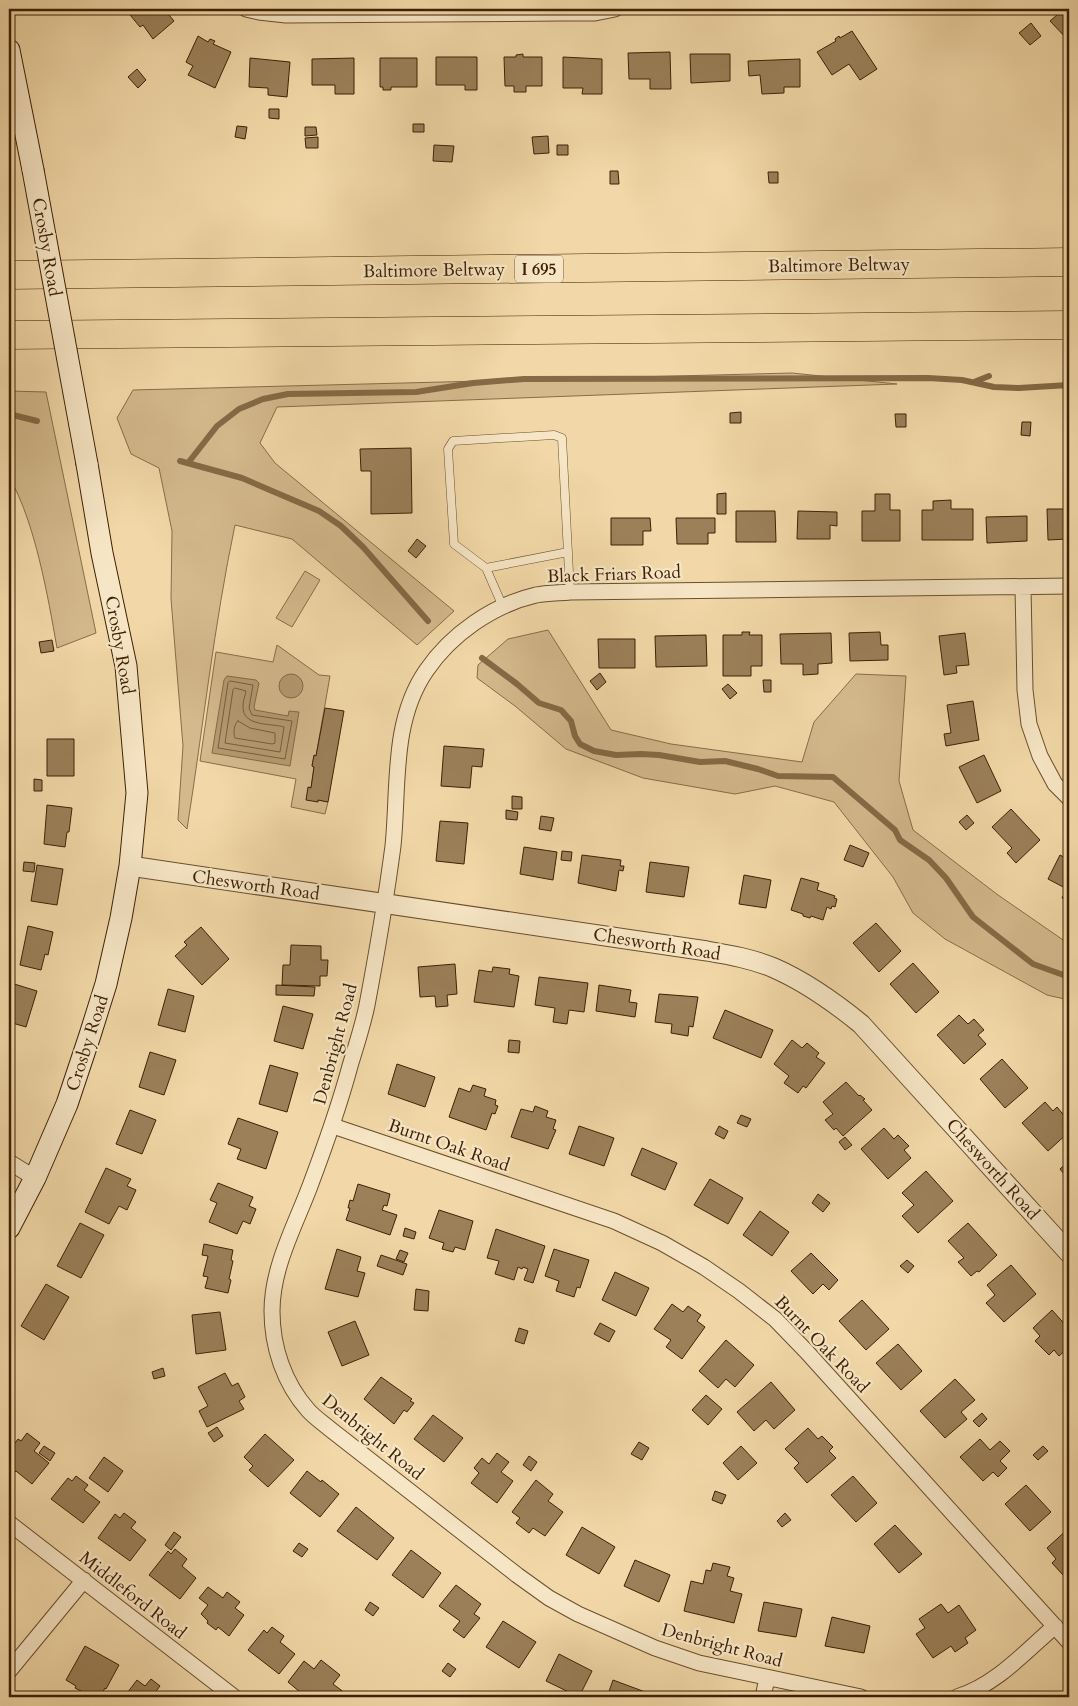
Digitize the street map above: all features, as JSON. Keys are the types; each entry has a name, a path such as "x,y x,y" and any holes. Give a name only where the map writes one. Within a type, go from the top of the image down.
{"highway":[{"name":"Baltimore Beltway","path":"9,275 1069,262"},
{"path":"9,336 1069,324"}],"main road":[{"name":"Crosby Road","path":"9,50 33,170 102,553 126,666 137,793 130,866 121,918 106,984 67,1104 35,1178 9,1228"}],"street":[{"path":"246,9 296,15 570,13 615,9"},
{"name":"Black Friars Road","path":"386,904 394,830 398,756 404,721 412,695 426,671 463,632 503,607 538,595 570,592 1069,586"},
{"path":"1023,587 1025,690 1029,724 1040,756 1055,784 1069,798"},
{"name":"Chesworth Road","path":"130,866 707,951 742,958 773,968 804,983 834,1002 861,1024 1069,1253"},
{"name":"Denbright Road","path":"386,904 366,1011 333,1126 275,1281 273,1300 274,1339 282,1367 293,1390 308,1410 330,1429 501,1563 549,1598 587,1618 655,1648 699,1662 861,1697"},
{"name":"Burnt Oak Road","path":"333,1126 614,1221 662,1243 704,1267 739,1291 775,1319 806,1351 1069,1642"},
{"path":"9,1162 35,1178"},
{"name":"Middleford Road","path":"9,1523 234,1697"},
{"path":"9,1671 84,1580"},
{"path":"957,1697 971,1693 996,1678 1055,1626"},
{"path":"763,1697 768,1678"}],"lane":[{"path":"503,607 486,568 454,544 448,449 453,441 554,435 562,438 570,592"},
{"path":"486,568 568,552"}],"shaded area":[{"path":"792,373 897,384 277,407 260,443 275,463 454,611 417,645 292,539 235,525 215,639 187,829 178,820 183,746 171,599 172,531 159,468 131,454 117,418 133,390"},
{"path":"9,391 46,392 96,633 57,648 45,583 33,537 18,495 9,477"},
{"path":"305,571 320,580 292,627 276,618"},
{"path":"548,630 611,730 671,744 802,762 814,722 856,674 906,676 899,781 913,830 998,895 1069,944 1069,1000 1047,995 945,939 913,913 893,877 834,802 775,786 735,794 643,778 566,749 515,706 477,678 478,665 508,639"},
{"path":"277,645 319,675 330,676 316,756 314,756 312,766 314,767 311,788 309,787 318,801 328,802 325,814 291,807 296,779 200,761 216,652 273,662"}],"water":[{"path":"291,674 299,678 303,686 299,694 291,698 283,694 279,686 283,678"},
{"path":"227,676 256,680 259,683 255,710 288,716 289,711 299,712 290,766 212,753 224,680"}],"building":[{"path":"164,9 174,21 153,39 143,25 140,27 126,10"},
{"path":"1064,9 1069,9 1069,41 1050,21"},
{"path":"1031,23 1041,36 1030,45 1019,33"},
{"path":"852,31 877,69 860,80 849,64 832,75 817,52 836,41 835,39 839,36 840,38"},
{"path":"198,36 208,42 210,39 215,41 213,44 231,52 215,88 188,75 193,66 186,62"},
{"path":"670,52 671,89 650,89 650,79 629,79 628,53"},
{"path":"523,54 523,57 542,57 542,86 526,86 526,92 514,92 514,86 505,86 504,57 516,57 516,55"},
{"path":"690,54 730,54 730,81 691,83"},
{"path":"436,57 477,57 477,90 465,90 465,85 436,85"},
{"path":"563,57 602,59 602,94 582,94 583,88 563,88"},
{"path":"250,58 290,62 287,97 268,95 268,88 249,87"},
{"path":"354,58 354,94 335,94 335,85 312,85 312,59"},
{"path":"380,58 417,58 417,87 391,87 391,90 383,90 383,87 380,87"},
{"path":"800,59 800,87 784,87 784,93 762,94 760,75 749,76 748,61"},
{"path":"137,69 146,80 138,88 128,77"},
{"path":"269,109 279,109 279,119 269,118"},
{"path":"413,124 424,124 424,132 413,132"},
{"path":"237,126 247,127 245,139 235,137"},
{"path":"305,127 316,127 317,135 305,136"},
{"path":"548,136 549,153 534,154 532,137"},
{"path":"318,137 318,148 306,148 305,138"},
{"path":"434,145 454,146 452,162 433,161"},
{"path":"557,145 568,145 568,155 557,155"},
{"path":"610,171 618,171 619,184 610,184"},
{"path":"768,172 778,172 778,183 769,183"},
{"path":"741,412 741,423 730,423 730,413"},
{"path":"895,414 906,414 906,427 896,427"},
{"path":"1022,422 1031,422 1030,436 1021,435"},
{"path":"411,448 412,513 371,514 371,471 361,471 360,449"},
{"path":"726,493 726,514 717,514 717,494"},
{"path":"875,494 890,494 890,510 900,510 900,541 862,541 862,511 875,511"},
{"path":"951,500 951,509 973,509 973,540 922,540 922,510 933,510 933,501"},
{"path":"1047,509 1069,509 1069,542 1067,542 1067,539 1048,540"},
{"path":"736,511 775,511 776,542 736,542"},
{"path":"798,511 837,512 837,526 830,525 830,539 797,539"},
{"path":"1027,516 1027,541 987,543 986,517"},
{"path":"611,518 650,518 651,531 643,531 643,545 611,545"},
{"path":"676,518 715,518 715,533 708,533 708,544 677,544"},
{"path":"417,539 426,546 416,558 408,551"},
{"path":"742,632 750,632 749,635 762,635 762,666 751,666 751,676 723,676 723,635 742,635"},
{"path":"880,632 881,645 888,645 888,660 850,661 849,633"},
{"path":"831,633 832,663 818,664 818,674 803,675 803,664 781,664 780,634"},
{"path":"965,633 969,665 956,666 957,673 944,675 939,636"},
{"path":"706,635 707,666 656,667 655,636"},
{"path":"598,639 635,639 635,668 599,668"},
{"path":"52,640 54,651 41,653 39,642"},
{"path":"600,673 606,682 597,690 590,681"},
{"path":"763,680 771,680 771,692 764,692"},
{"path":"728,684 737,693 730,699 722,689"},
{"path":"973,701 979,740 946,746 944,734 951,733 947,705"},
{"path":"325,708 344,711 328,802 318,800 318,802 306,800 308,787 311,788 314,767 312,766 314,755 316,756"},
{"path":"47,739 74,739 74,776 47,776"},
{"path":"444,746 484,749 482,767 472,766 470,788 441,786"},
{"path":"984,755 1001,791 977,803 959,767"},
{"path":"34,779 42,780 42,791 34,791"},
{"path":"512,796 522,797 522,809 512,809"},
{"path":"47,805 72,808 65,847 44,844"},
{"path":"1011,809 1040,840 1016,863 1007,853 1012,848 992,827"},
{"path":"506,810 518,812 517,820 506,819"},
{"path":"967,815 974,823 966,830 959,822"},
{"path":"541,816 554,818 551,831 539,829"},
{"path":"440,821 468,823 464,864 436,861"},
{"path":"850,845 869,853 863,867 844,860"},
{"path":"524,847 557,852 553,880 520,874"},
{"path":"562,851 572,852 571,861 561,860"},
{"path":"582,855 621,860 620,866 624,866 623,871 619,870 616,891 578,883"},
{"path":"1060,855 1069,860 1069,902 1062,898 1067,889 1048,879"},
{"path":"24,862 35,863 34,872 23,871"},
{"path":"650,862 689,867 684,897 646,892"},
{"path":"37,865 63,869 57,905 31,901"},
{"path":"744,875 771,880 766,908 739,904"},
{"path":"801,878 819,883 817,890 835,896 834,898 837,899 835,907 832,906 831,909 827,907 823,920 811,916 810,918 803,916 803,914 791,910"},
{"path":"876,923 901,951 879,972 853,943"},
{"path":"28,926 53,932 48,955 45,954 41,970 20,965"},
{"path":"201,927 229,959 202,985 175,956 187,945 184,942"},
{"path":"291,945 321,946 321,960 328,960 327,976 320,976 320,986 282,985 283,965 290,965"},
{"path":"913,963 939,992 916,1013 890,984"},
{"path":"455,964 457,994 447,995 448,1006 436,1007 435,996 420,997 418,967"},
{"path":"493,967 510,969 509,974 519,976 514,1007 474,1002 479,970 492,972"},
{"path":"539,977 588,983 584,1012 569,1010 567,1024 553,1022 555,1008 535,1005"},
{"path":"11,983 37,991 26,1027 9,1022 9,990"},
{"path":"276,985 315,987 314,996 276,995"},
{"path":"599,985 631,990 629,1002 637,1003 635,1017 596,1011"},
{"path":"168,989 194,996 185,1032 158,1025"},
{"path":"659,994 698,997 693,1027 689,1026 688,1036 671,1033 672,1024 655,1022"},
{"path":"283,1006 313,1014 303,1049 274,1041"},
{"path":"725,1010 773,1030 761,1058 713,1038"},
{"path":"959,1015 968,1024 974,1019 984,1030 978,1035 986,1044 964,1064 937,1035"},
{"path":"509,1040 520,1041 519,1053 508,1052"},
{"path":"792,1040 802,1048 807,1043 819,1053 816,1057 825,1063 806,1088 803,1086 798,1093 784,1083 789,1076 774,1064"},
{"path":"150,1052 176,1060 164,1095 139,1087"},
{"path":"9,1057 14,1065 9,1068"},
{"path":"1002,1059 1028,1088 1005,1108 980,1079"},
{"path":"397,1064 435,1077 425,1107 388,1094"},
{"path":"270,1065 298,1073 287,1112 259,1104"},
{"path":"846,1082 859,1096 865,1099 863,1100 872,1110 843,1136 825,1120 833,1114 823,1102"},
{"path":"473,1085 486,1089 484,1096 496,1100 495,1105 498,1106 495,1114 492,1113 486,1130 449,1117 459,1088 470,1092"},
{"path":"1045,1102 1053,1111 1057,1107 1066,1118 1063,1121 1069,1129 1069,1132 1048,1151 1022,1123"},
{"path":"535,1106 548,1111 546,1117 556,1120 553,1129 556,1130 548,1149 511,1137 521,1109 533,1112"},
{"path":"130,1110 156,1120 142,1154 116,1144"},
{"path":"741,1115 751,1119 747,1127 737,1123"},
{"path":"238,1118 278,1132 266,1169 237,1159 241,1149 228,1144"},
{"path":"579,1126 614,1138 604,1166 569,1154"},
{"path":"719,1126 728,1131 724,1139 715,1134"},
{"path":"884,1128 894,1139 898,1135 909,1146 904,1150 911,1158 888,1179 861,1149"},
{"path":"845,1137 852,1145 845,1150 839,1142"},
{"path":"642,1148 677,1163 665,1190 631,1175"},
{"path":"1069,1161 1069,1180 1060,1169"},
{"path":"106,1168 131,1179 127,1186 136,1190 127,1210 119,1206 109,1224 85,1212"},
{"path":"926,1171 953,1201 918,1233 902,1216 914,1205 902,1193"},
{"path":"710,1179 743,1198 728,1224 694,1205"},
{"path":"218,1183 253,1197 249,1206 256,1209 250,1224 243,1221 237,1234 209,1222 217,1203 210,1200"},
{"path":"358,1184 390,1194 387,1206 384,1205 382,1210 397,1215 390,1235 346,1220 350,1208 348,1208 350,1200 353,1201"},
{"path":"818,1194 830,1203 823,1212 812,1203"},
{"path":"439,1210 473,1221 465,1250 455,1247 453,1252 442,1249 444,1243 429,1238"},
{"path":"760,1211 789,1232 772,1256 743,1235"},
{"path":"80,1223 104,1235 81,1278 57,1266"},
{"path":"968,1223 997,1255 979,1272 977,1271 971,1276 958,1262 964,1258 948,1241"},
{"path":"405,1228 416,1232 414,1239 403,1236"},
{"path":"496,1229 545,1246 533,1283 524,1280 528,1269 523,1267 522,1269 518,1267 514,1280 495,1274 499,1261 487,1258"},
{"path":"204,1244 233,1250 228,1293 205,1288 208,1277 203,1276 208,1256 202,1255"},
{"path":"337,1249 361,1257 357,1271 365,1273 358,1297 325,1289"},
{"path":"554,1249 589,1260 580,1288 577,1287 574,1297 556,1291 559,1281 545,1276"},
{"path":"400,1250 408,1253 404,1262 396,1259"},
{"path":"811,1253 838,1280 829,1290 823,1284 813,1294 791,1271"},
{"path":"381,1255 407,1264 403,1275 377,1266"},
{"path":"907,1260 914,1266 908,1273 900,1266"},
{"path":"1011,1265 1036,1294 1004,1322 986,1303 995,1295 987,1285"},
{"path":"615,1272 649,1288 636,1316 602,1300"},
{"path":"46,1284 69,1297 44,1340 21,1326"},
{"path":"416,1289 429,1291 428,1311 414,1310"},
{"path":"862,1300 889,1329 866,1350 839,1321"},
{"path":"672,1304 683,1312 688,1306 701,1315 697,1321 705,1327 682,1359 666,1347 671,1340 654,1329"},
{"path":"1052,1310 1069,1329 1069,1338 1064,1342 1069,1347 1059,1356 1054,1350 1049,1355 1035,1341 1040,1336 1033,1328"},
{"path":"220,1312 226,1350 196,1354 192,1315"},
{"path":"355,1321 369,1355 342,1366 328,1332"},
{"path":"600,1323 615,1331 609,1342 594,1334"},
{"path":"519,1328 528,1331 524,1344 515,1341"},
{"path":"726,1340 754,1365 735,1387 726,1379 718,1388 699,1371"},
{"path":"898,1344 922,1371 901,1390 876,1363"},
{"path":"163,1368 165,1376 154,1379 152,1372"},
{"path":"225,1373 232,1386 238,1383 245,1397 239,1401 244,1409 207,1427 199,1411 208,1406 198,1387"},
{"path":"381,1377 412,1399 410,1401 414,1403 407,1412 404,1410 394,1424 364,1399"},
{"path":"955,1379 975,1400 961,1412 967,1419 945,1438 920,1411"},
{"path":"771,1382 795,1410 774,1429 766,1420 754,1431 737,1412"},
{"path":"706,1395 722,1409 708,1425 692,1410"},
{"path":"982,1413 987,1419 979,1427 973,1421"},
{"path":"433,1415 463,1438 444,1462 414,1439"},
{"path":"217,1427 223,1436 214,1442 208,1433"},
{"path":"808,1428 818,1439 822,1436 833,1447 829,1451 836,1458 807,1483 794,1468 799,1463 785,1449"},
{"path":"27,1433 40,1443 34,1451 49,1463 32,1484 16,1471 14,1473 9,1469 11,1467 9,1465 9,1451 18,1439 21,1441"},
{"path":"265,1434 294,1460 268,1487 249,1470 253,1466 244,1457"},
{"path":"980,1439 990,1450 1000,1441 1010,1451 1000,1461 1007,1468 998,1477 993,1472 983,1481 960,1457"},
{"path":"639,1442 649,1448 642,1460 631,1454"},
{"path":"44,1446 55,1453 50,1461 39,1453"},
{"path":"741,1446 757,1463 738,1480 723,1463"},
{"path":"1043,1446 1048,1451 1038,1460 1033,1455"},
{"path":"497,1453 509,1462 501,1472 513,1481 497,1503 471,1483 479,1473 474,1468 482,1458 489,1464"},
{"path":"529,1456 537,1462 531,1471 523,1465"},
{"path":"104,1457 123,1471 108,1492 89,1478"},
{"path":"307,1471 339,1494 320,1517 290,1493"},
{"path":"76,1476 88,1485 84,1490 100,1502 83,1523 51,1499 68,1478 72,1481"},
{"path":"853,1476 877,1503 856,1522 831,1495"},
{"path":"536,1480 553,1494 548,1501 563,1512 545,1536 533,1528 529,1533 516,1523 520,1518 512,1512"},
{"path":"1026,1485 1051,1512 1030,1531 1005,1504"},
{"path":"715,1491 726,1495 722,1504 712,1500"},
{"path":"356,1507 394,1538 377,1560 337,1531"},
{"path":"124,1513 136,1522 131,1528 146,1540 130,1561 98,1538 115,1514 120,1518"},
{"path":"785,1513 791,1520 782,1527 777,1521"},
{"path":"895,1525 922,1554 899,1573 874,1544"},
{"path":"582,1527 615,1547 599,1574 566,1555"},
{"path":"1069,1528 1069,1572 1063,1575 1052,1563 1056,1559 1047,1548"},
{"path":"174,1532 181,1537 171,1550 165,1545"},
{"path":"299,1543 308,1549 302,1557 293,1551"},
{"path":"175,1549 187,1559 182,1566 196,1578 180,1599 149,1575 168,1551 171,1554"},
{"path":"411,1550 441,1573 423,1598 392,1575"},
{"path":"635,1560 670,1575 659,1602 624,1586"},
{"path":"713,1563 730,1567 727,1576 734,1578 730,1591 742,1594 734,1623 684,1611 691,1581 703,1584 706,1570 711,1571"},
{"path":"9,1581 15,1587 9,1594"},
{"path":"456,1585 481,1604 474,1614 480,1618 464,1638 453,1630 460,1621 439,1606"},
{"path":"208,1587 223,1598 227,1592 240,1602 235,1608 244,1615 229,1636 218,1627 216,1630 207,1623 208,1621 201,1614 208,1605 199,1598"},
{"path":"370,1602 379,1608 373,1616 365,1610"},
{"path":"764,1602 802,1609 796,1637 758,1631"},
{"path":"941,1604 948,1613 959,1605 976,1630 965,1638 968,1643 955,1652 951,1646 933,1658 916,1634 925,1628 919,1619"},
{"path":"832,1617 870,1626 864,1653 825,1646"},
{"path":"503,1621 536,1642 519,1668 486,1647"},
{"path":"272,1627 284,1636 280,1642 295,1654 279,1674 248,1650 264,1630 267,1633"},
{"path":"85,1646 119,1665 100,1697 93,1697 75,1688 76,1686 66,1680"},
{"path":"559,1654 592,1671 579,1697 546,1681"},
{"path":"321,1660 340,1675 333,1684 345,1693 342,1697 306,1697 288,1682 304,1661 314,1669"},
{"path":"448,1663 456,1669 450,1677 442,1671"},
{"path":"151,1679 160,1686 154,1694 159,1697 124,1697 137,1680 145,1686"},
{"path":"613,1680 648,1693 647,1697 607,1697"}],"waterway":[{"path":"974,382 989,376"},
{"path":"188,463 217,426 239,409 263,399 288,394 416,392 473,383 524,379 928,378 962,380 994,387 1019,388 1069,385"},
{"path":"9,414 37,421"},
{"path":"180,461 242,478 319,511 341,526 363,547 428,621"},
{"path":"482,658 539,703 561,710 571,721 575,736 580,744 594,751 616,755 659,755 700,762 725,761 778,776 833,777 895,830 900,840 929,860 946,878 973,917 1033,964 1069,977"}]}
